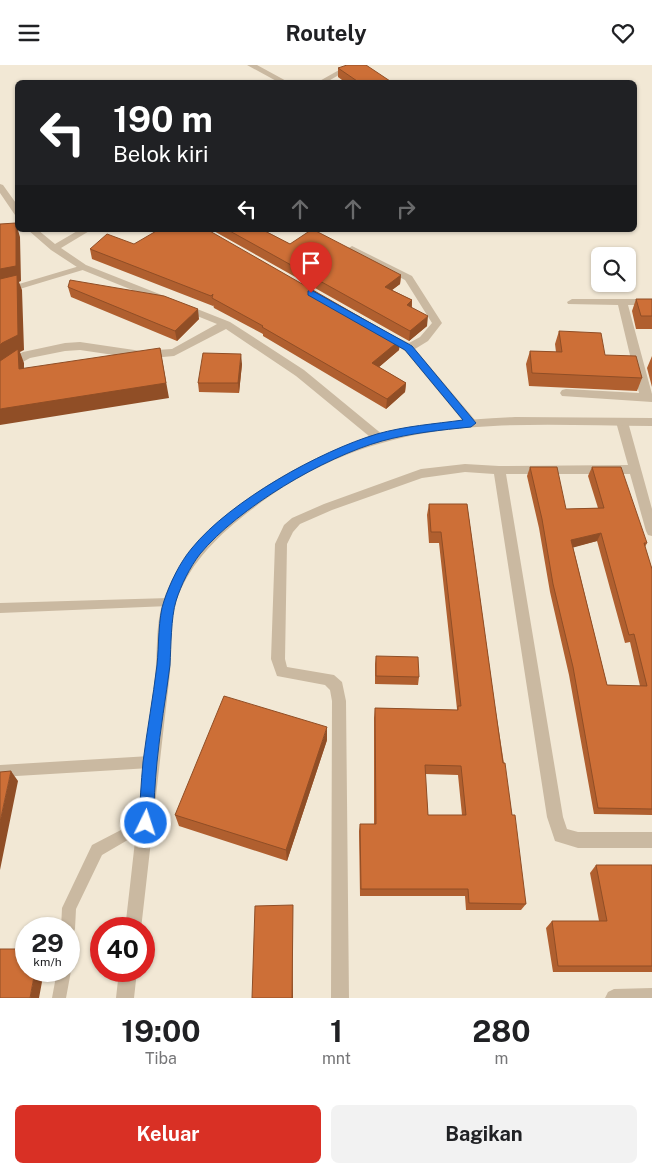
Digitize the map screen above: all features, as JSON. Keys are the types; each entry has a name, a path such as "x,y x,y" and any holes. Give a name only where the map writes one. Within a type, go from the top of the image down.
{"street":[{"path":"251,65 281,80"},
{"path":"0,187 15,209"},
{"path":"35,232 54,248 83,267 226,324 300,373 379,438"},
{"path":"54,248 82,232"},
{"path":"341,244 409,278 437,323 424,339 409,348"},
{"path":"572,302 652,303"},
{"path":"566,393 649,398 622,302"},
{"path":"0,374 12,362 27,355 80,346 141,355 174,352 226,324"},
{"path":"375,329 409,348 471,423"},
{"path":"0,362 12,362"},
{"path":"622,422 652,528"},
{"path":"134,917 169,602 185,568 195,552 212,533 280,483 313,465 379,438 418,429 471,423 652,422"},
{"path":"340,998 339,701 337,687 329,679 282,672 278,659 281,544 288,529 296,521 328,507 421,474 465,467 499,470 635,469"},
{"path":"499,470 555,817 561,835 578,840 652,840"},
{"path":"125,998 127,982"},
{"path":"614,998 652,997"}],"lane":[{"path":"324,80 353,65"},
{"path":"0,289 20,287 83,267"},
{"path":"0,608 169,602"},
{"path":"0,771 150,762"},
{"path":"69,917 69,908 97,850 146,823"},
{"path":"59,998 62,982"}],"building":[{"path":"347,65 366,65 388,80 356,80 338,68"},
{"path":"15,223 16,266 0,269 0,224"},
{"path":"155,232 211,232 400,340 372,363 406,383 387,399 212,298 213,294 211,296 90,249 107,234 134,244"},
{"path":"232,232 267,232 290,244 308,232 318,232 401,275 385,287 412,300 407,305 428,316 410,331"},
{"path":"17,275 18,335 0,345 0,279"},
{"path":"70,280 164,296 198,309 175,331 68,287"},
{"path":"636,299 652,299 652,316 641,316"},
{"path":"559,331 601,333 605,355 636,356 642,378 532,373 530,351 562,352"},
{"path":"160,348 166,383 0,409 0,361 18,349 19,369"},
{"path":"203,353 241,354 238,383 198,383"},
{"path":"530,467 557,467 566,509 604,508 592,467 621,467 647,543 644,543 652,569 652,809 598,808 573,667 553,584 542,519","holes":["601,533 629,635 634,634 647,686 607,685 571,540"]},
{"path":"429,504 467,504 503,763 505,763 512,815 515,815 526,904 469,903 468,889 361,889 360,824 376,824 375,708 458,710 458,706 461,706 441,532 431,532","holes":["425,765 461,766 466,815 428,815"]},
{"path":"376,656 418,657 419,677 376,676"},
{"path":"224,696 327,727 286,850 175,815"},
{"path":"11,771 0,822 0,772"},
{"path":"596,865 652,865 652,966 558,966 552,921 607,921"},
{"path":"293,905 292,998 252,998 255,906"},
{"path":"0,949 15,949 15,982 33,982 30,998 0,998"}],"route":[{"path":"146,823 150,762 163,667 169,602 195,552 212,533 272,488 332,455 379,438 418,429 471,423 409,348 311,293"}]}
